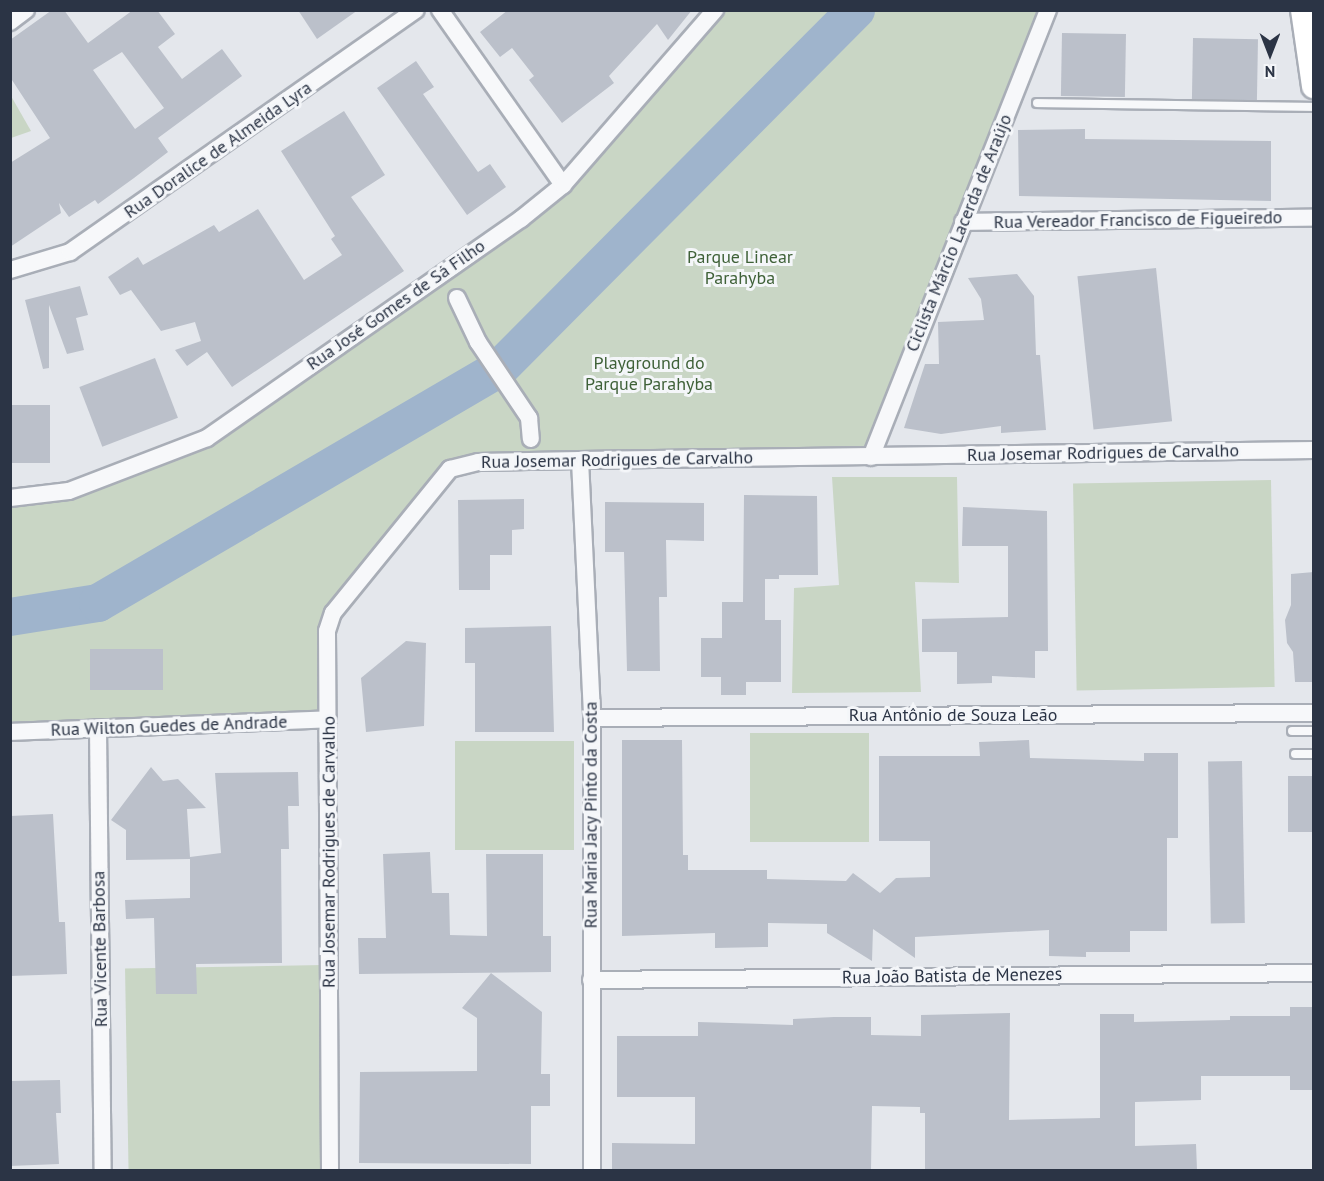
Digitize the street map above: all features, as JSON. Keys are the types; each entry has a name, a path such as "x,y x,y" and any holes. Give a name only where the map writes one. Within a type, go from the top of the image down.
{"main road":[{"path":"1303,10 1314,86"}],"street":[{"path":"10,22 26,10"},
{"name":"Rua Doralice de Almeida Lyra","path":"10,270 70,252 416,10"},
{"path":"440,10 563,185"},
{"name":"Rua José Gomes de Sá Filho","path":"10,498 69,491 207,438 440,272 521,219 563,185 715,10"},
{"name":"Ciclista Márcio Lacerda de Araújo","path":"870,457 1048,10"},
{"name":"Rua Vereador Francisco de Figueiredo","path":"963,222 1314,218"},
{"path":"457,298 478,342 529,418 531,439"},
{"name":"Rua Josemar Rodrigues de Carvalho","path":"330,1170 327,631 333,614 444,476 456,467 478,462 1314,450"},
{"name":"Rua Maria Jacy Pinto da Costa","path":"580,460 592,718 592,1170"},
{"name":"Rua Antônio de Souza Leão","path":"592,718 1314,713"},
{"name":"Rua Wilton Guedes de Andrade","path":"10,732 328,719"},
{"name":"Rua Vicente Barbosa","path":"98,728 103,1170"},
{"name":"Rua João Batista de Menezes","path":"591,980 1314,973"}],"lane":[{"path":"1037,103 1314,107"},
{"path":"1292,731 1314,730"},
{"path":"1294,754 1314,754"}],"green space":[{"name":"Parque Linear Parahyba","path":"726,11 1043,11 866,459 446,463 322,623 322,728 11,742 11,490 55,489 201,438 557,187"},
{"path":"11,96 31,131 10,138"},
{"path":"832,477 957,477 959,583 915,582 921,692 792,693 794,588 839,585"},
{"path":"1271,480 1275,687 1077,690 1073,483"},
{"path":"750,733 869,733 869,842 750,842"},
{"path":"455,741 574,741 574,850 455,850"},
{"path":"323,965 327,1170 129,1170 125,968"}],"building":[{"path":"52,10 64,10 88,43 133,10 157,10 175,34 158,47 182,79 222,49 242,76 158,138 168,152 134,178 98,204 95,200 69,217 59,203 61,213 10,247 10,163 50,138 10,77 10,40","holes":["122,52 164,108 135,129 93,70"]},
{"path":"298,10 358,10 317,39"},
{"path":"508,10 692,10 668,40 657,24 609,76 614,83 562,123 529,80 534,76 512,48 500,57 480,32"},
{"path":"1062,33 1126,34 1125,97 1061,96"},
{"path":"1193,38 1258,39 1257,100 1192,99"},
{"path":"416,61 434,87 423,94 478,172 490,164 506,187 467,215 377,88"},
{"path":"344,111 385,175 351,197 404,271 232,387 207,352 187,366 175,350 201,341 195,322 161,331 131,290 120,295 108,277 138,257 143,265 214,225 219,232 258,209 304,280 342,255 331,239 335,236 281,151"},
{"path":"1085,129 1085,139 1271,141 1271,201 1019,196 1018,130"},
{"path":"1156,268 1172,421 1094,429 1077,276"},
{"path":"1017,274 1034,296 1036,355 1040,355 1046,430 1001,433 1001,426 941,434 904,428 925,364 939,364 938,322 984,320 981,299 968,278"},
{"path":"80,286 88,315 76,318 84,350 67,354 49,305 49,368 43,369 25,300"},
{"path":"155,358 178,418 102,447 79,387"},
{"path":"10,405 50,405 50,463 10,463"},
{"path":"744,495 817,496 818,575 779,575 779,579 765,579 765,620 781,620 781,682 746,682 746,695 721,695 721,677 701,677 701,638 722,638 722,602 743,602"},
{"path":"524,499 524,529 512,530 512,555 490,555 490,590 459,590 458,500"},
{"path":"605,502 704,503 704,541 666,540 667,597 659,597 660,671 627,671 624,552 605,552"},
{"path":"963,507 1047,511 1048,651 1035,651 1035,678 992,676 992,683 957,684 957,652 922,652 922,619 1008,617 1008,546 962,546"},
{"path":"1314,572 1314,682 1295,682 1293,652 1287,643 1285,620 1291,605 1291,574"},
{"path":"551,626 554,732 475,732 475,663 465,663 465,628"},
{"path":"406,641 426,643 424,726 366,732 361,678"},
{"path":"90,649 163,649 163,690 90,690"},
{"path":"622,740 682,740 683,855 688,855 688,870 767,870 767,879 846,881 853,873 880,893 896,878 930,877 930,841 879,841 879,756 980,756 979,742 1029,740 1030,758 1144,761 1144,753 1178,753 1178,838 1167,838 1167,931 1130,931 1130,952 1086,952 1086,957 1049,956 1049,930 915,937 915,958 873,929 872,961 827,933 827,924 768,923 768,947 715,948 715,933 622,936"},
{"path":"1242,761 1245,923 1211,924 1208,762"},
{"path":"151,767 163,781 178,779 206,808 187,809 190,857 221,853 215,773 298,772 299,806 288,806 289,849 281,849 282,963 196,964 197,994 156,994 154,918 126,919 125,900 190,898 190,859 126,860 126,830 111,820"},
{"path":"1288,776 1314,776 1314,832 1288,832"},
{"path":"53,814 59,922 65,922 67,974 10,976 10,816"},
{"path":"430,852 432,893 449,893 450,935 487,936 486,854 543,854 543,936 551,936 551,972 359,974 358,938 386,938 383,854"},
{"path":"491,973 542,1012 541,1074 550,1074 550,1106 531,1106 531,1164 359,1163 360,1072 477,1071 477,1018 462,1008"},
{"path":"1290,1007 1314,1007 1314,1090 1290,1090 1290,1076 1201,1076 1201,1100 1135,1102 1135,1146 1196,1144 1197,1170 925,1170 925,1113 920,1113 920,1107 872,1106 871,1170 612,1170 612,1143 695,1144 695,1097 617,1097 617,1036 698,1036 698,1022 793,1025 793,1019 871,1017 871,1035 921,1036 921,1015 1010,1013 1009,1120 1100,1118 1100,1014 1134,1014 1134,1022 1230,1020 1230,1016 1290,1016"},
{"path":"60,1080 61,1113 56,1113 59,1164 10,1166 10,1081"}],"waterway":[{"path":"10,617 98,603 500,368 856,10"}],"park label":[{"name":"Playground do Parque Parahyba","path":"649,374"}]}
